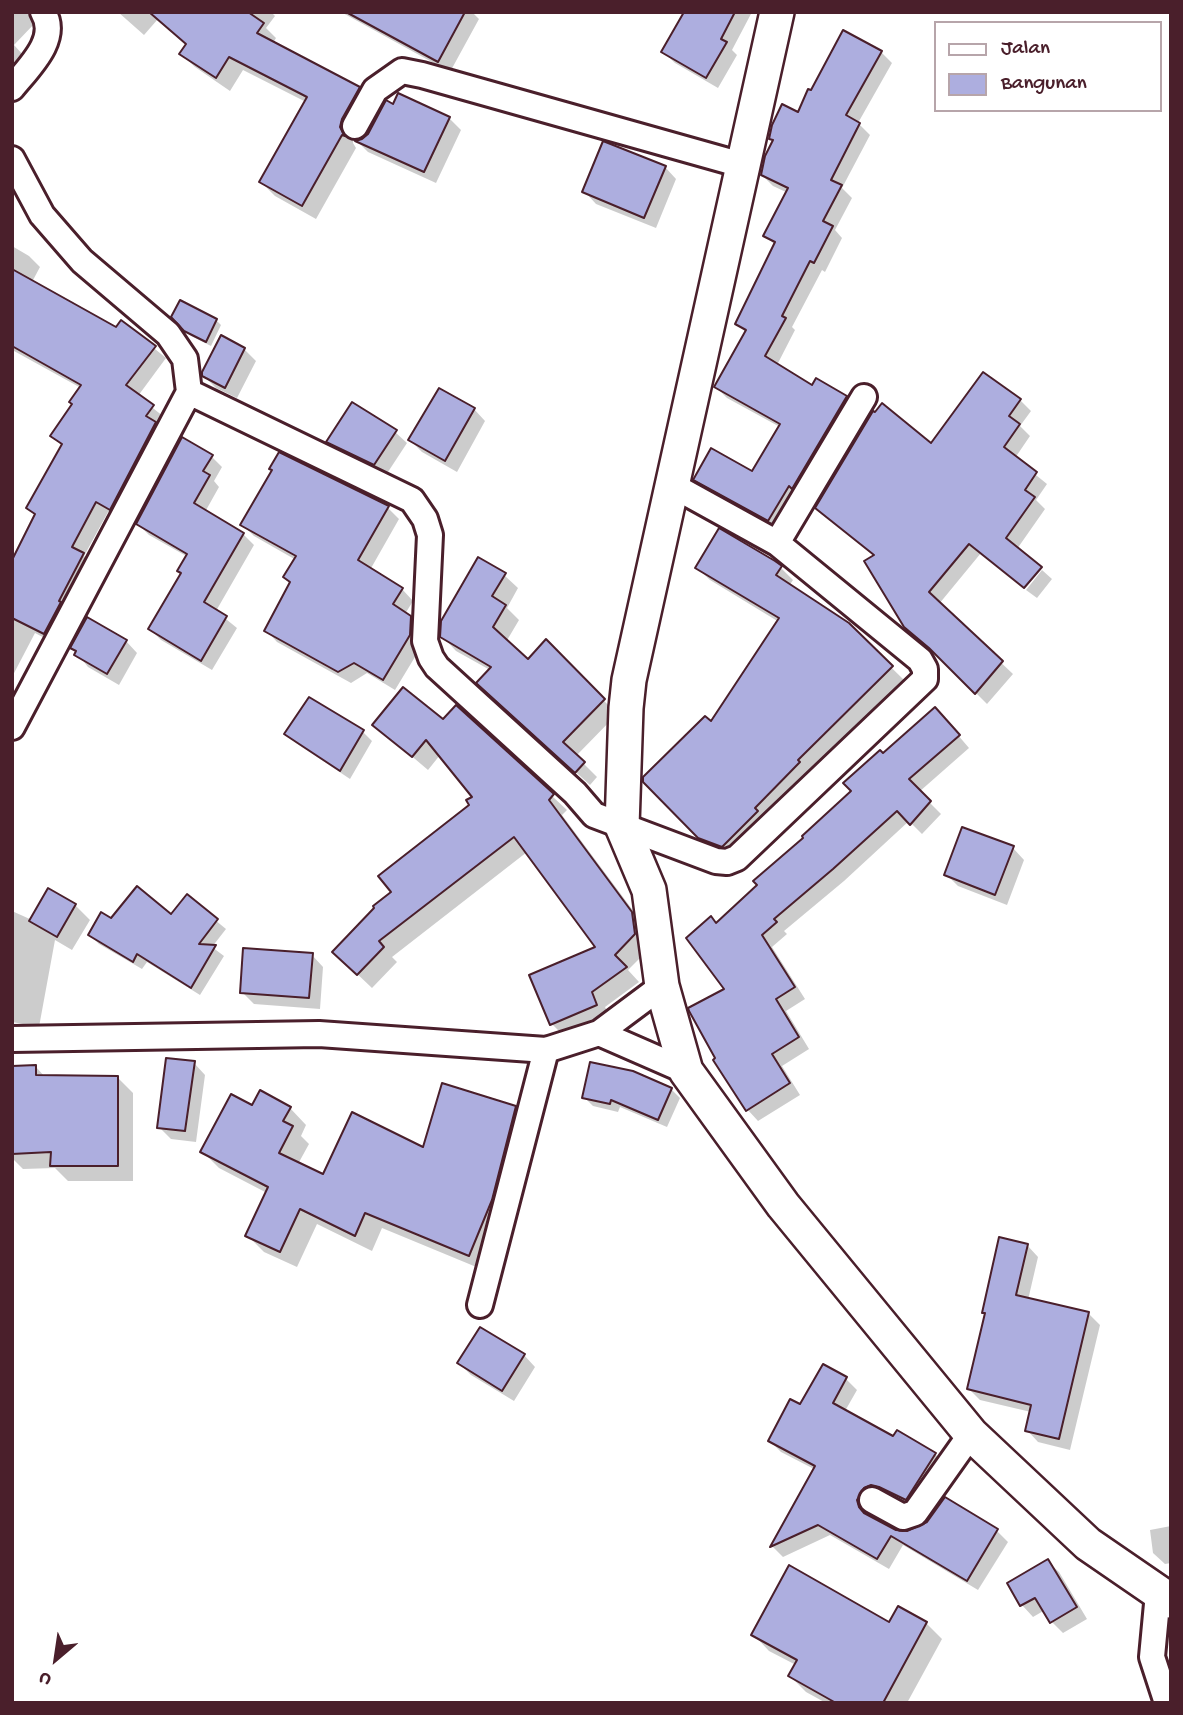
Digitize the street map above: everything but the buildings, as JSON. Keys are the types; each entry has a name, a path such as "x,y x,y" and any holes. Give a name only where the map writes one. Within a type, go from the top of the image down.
{"street":[{"path":"12,88 44,45 49,30 43,12"},
{"path":"777,12 629,680 622,826 649,890 662,986 686,1071 783,1205 971,1434 1088,1544 1165,1597 1152,1657 1167,1703"},
{"path":"355,126 375,90 402,71 742,165"},
{"path":"12,159 42,215 82,261 167,334 185,359 190,392 12,727"},
{"path":"190,392 412,500 425,519 430,535 425,631 431,658 437,667 575,793 594,815 716,861 727,862 737,858 925,679 925,669 920,660 777,543 672,485"},
{"path":"777,543 864,397"},
{"path":"12,1039 319,1034 545,1050 599,1033 662,986"},
{"path":"599,1033 686,1071"},
{"path":"480,1305 545,1050"},
{"path":"872,1500 903,1517 915,1513 971,1434"}]}
